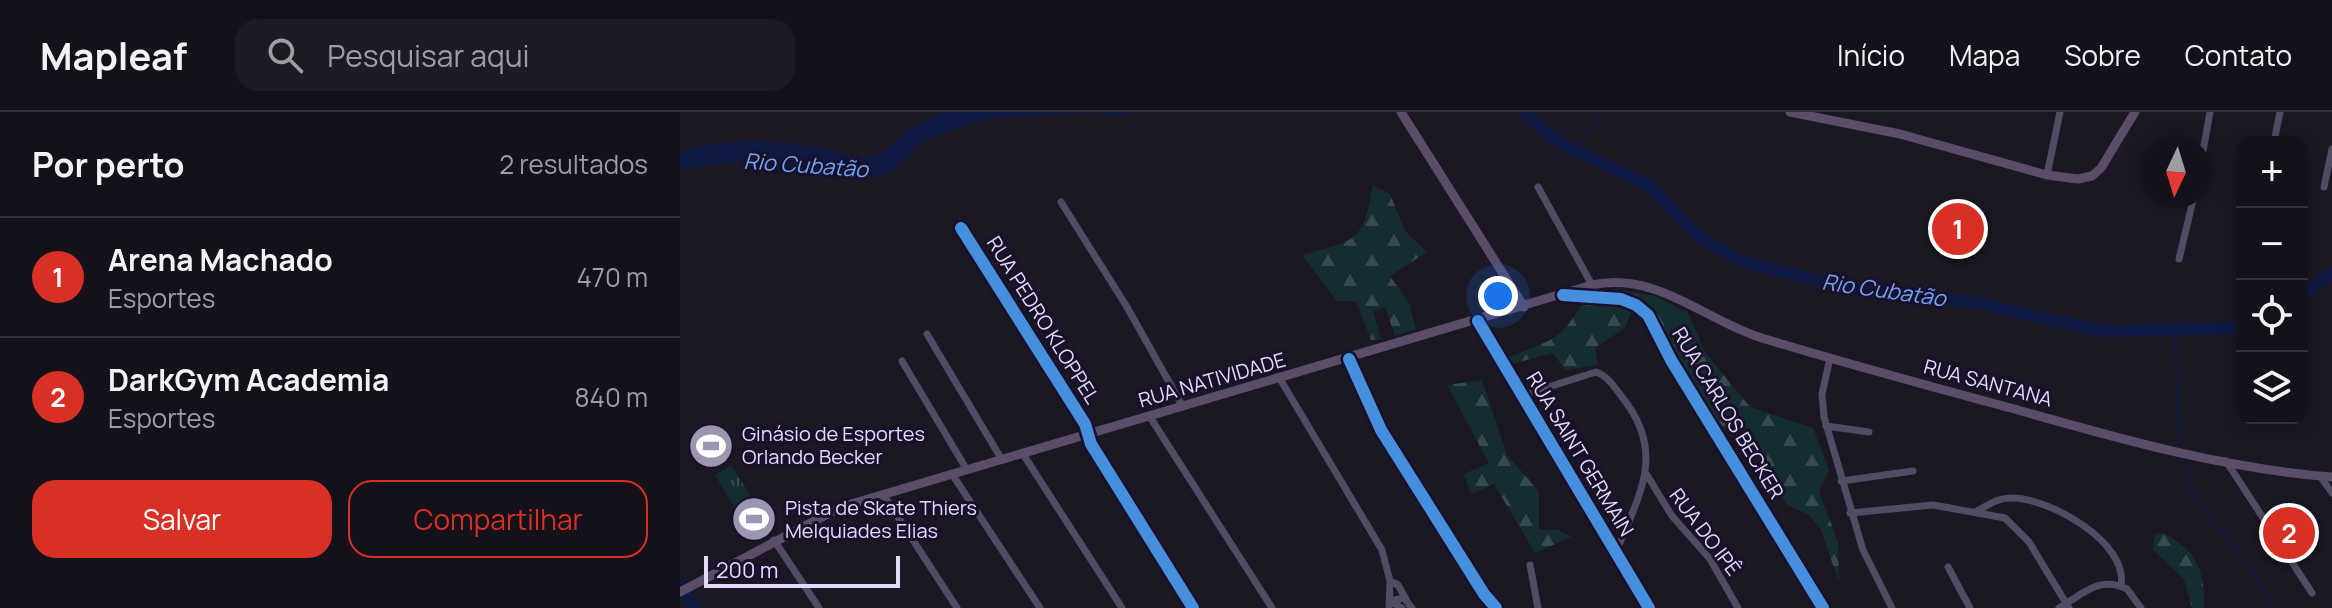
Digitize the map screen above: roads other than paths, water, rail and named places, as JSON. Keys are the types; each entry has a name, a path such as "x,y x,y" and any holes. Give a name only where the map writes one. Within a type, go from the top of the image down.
{"main road":[{"path":"1401,112 1524,307"},
{"path":"1790,112 1914,138 2047,175 2078,179 2095,174 2135,112"},
{"name":"RUA NATIVIDADE","path":"680,592 832,510 1592,285 1614,281 1647,286"},
{"name":"RUA SANTANA","path":"1647,286 1757,336 1830,358 2139,443 2332,477"}],"street":[{"path":"2047,175 2060,112"},
{"path":"2206,136 2210,112"},
{"path":"2275,136 2280,112"},
{"path":"2324,187 2332,149"},
{"path":"1538,187 1592,285"},
{"path":"1061,202 1135,320 1183,407"},
{"path":"2179,259 2191,208"},
{"name":"RUA PEDRO KLOPPEL","path":"961,228 1034,340 1193,608"},
{"name":"RUA CARLOS BECKER","path":"1563,295 1621,299 1648,315 1671,360 1823,608"},
{"name":"RUA SAINT GERMAIN","path":"1478,321 1649,608"},
{"path":"927,334 1002,460"},
{"path":"1830,358 1821,399 1826,426 1850,513 1868,563 1892,608"},
{"path":"1349,359 1381,430 1484,594 1496,608"},
{"path":"902,361 967,470"},
{"path":"1520,396 1585,373 1601,373 1637,416 1647,475 1616,552"},
{"path":"1280,379 1377,540 1390,581 1390,604"},
{"path":"1150,417 1272,608"},
{"path":"1826,426 1869,432"},
{"path":"1023,454 1122,608"},
{"path":"2225,459 2312,593"},
{"path":"1841,481 1913,471"},
{"path":"952,474 1040,608"},
{"name":"RUA DO IPÊ","path":"1647,475 1672,516 1710,559 1738,608"},
{"path":"2320,476 2332,493"},
{"path":"883,494 957,608"},
{"path":"1975,512 2002,499 2013,498 2069,515 2087,526 2105,546 2121,574 2121,586"},
{"path":"1850,513 1928,505 2005,518 2019,529 2065,607 2095,585 2121,586 2133,593 2141,608"},
{"path":"774,540 819,608"},
{"path":"1530,565 1538,608"},
{"path":"1948,567 1970,608"},
{"path":"1390,581 1398,585 1412,608"},
{"path":"1390,604 1398,597 1406,599"},
{"path":"1390,604 1402,608"}],"water":[{"path":"945,112 1095,112 984,119 925,140 891,172 872,177 744,161 680,169 680,152 711,144 749,141 792,143 868,158 887,150 908,130"},
{"path":"1095,112 1132,112 1117,117"}],"waterway":[{"name":"Rio Cubatão","path":"1525,112 1545,132 1570,148 1648,185 1699,237 1741,261 1841,287 1977,303 2101,331 2236,328"},
{"path":"1570,148 1580,143 1597,112"},
{"name":"Rio Cubatão","path":"2308,291 2332,273"},
{"path":"2175,331 2182,448"},
{"path":"2184,458 2188,480 2197,499 2252,570 2264,588 2271,608"},
{"path":"680,583 695,608"}],"place":[{"name":"Arena Machado","path":"1958,229"},
{"name":"Ginásio de Esportes Orlando Becker","path":"711,446"},
{"name":"Pista de Skate Thiers Melquiades Elias","path":"754,519"},
{"name":"DarkGym Academia","path":"2289,533"}]}
